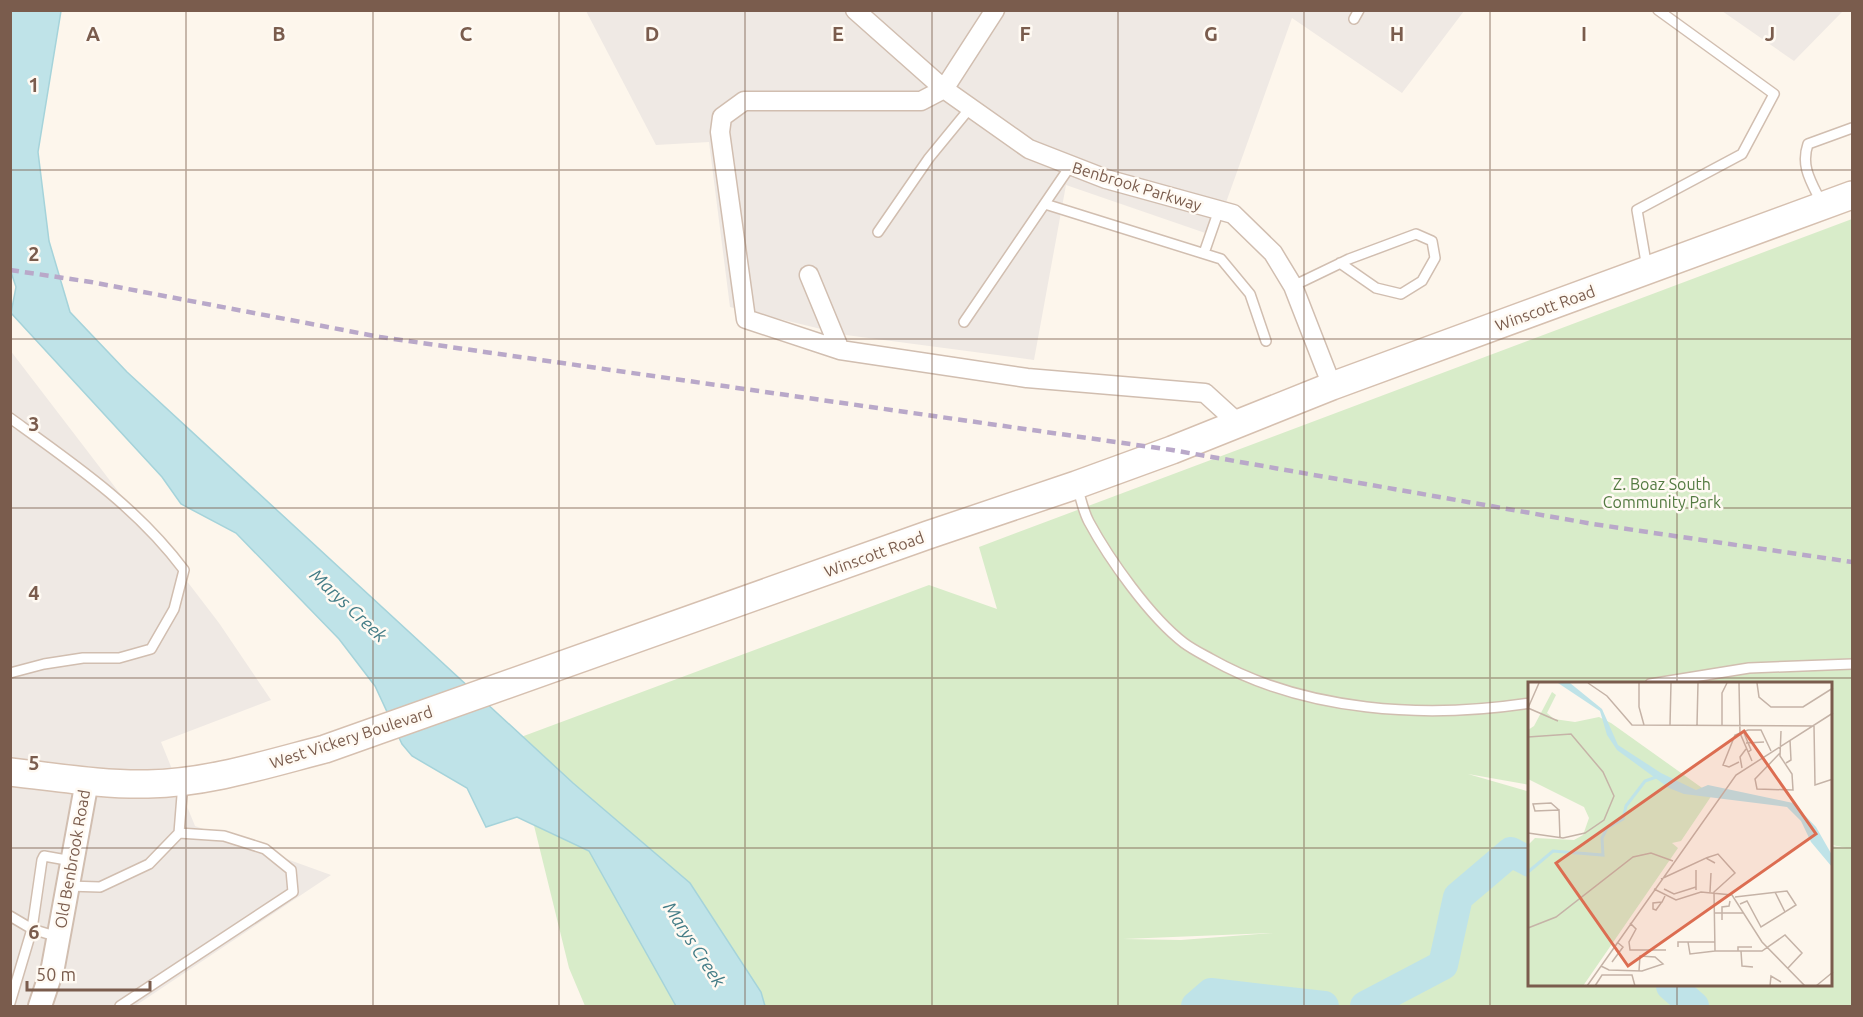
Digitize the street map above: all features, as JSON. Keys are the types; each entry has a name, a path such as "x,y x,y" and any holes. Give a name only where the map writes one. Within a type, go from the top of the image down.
{"main road":[{"name":"Winscott Road","path":"510,683 1076,485 1239,424 1332,386 1852,195"},
{"name":"West Vickery Boulevard","path":"10,772 87,781 150,784 257,768 345,742 510,683"}],"street":[{"name":"Benbrook Parkway","path":"855,10 944,89 1029,149 1106,179 1233,214 1273,253 1293,286 1332,386"},
{"path":"995,10 944,89 921,101 744,101 722,117 720,132 746,319 840,350 1027,378 1205,393 1239,424"},
{"path":"809,275 840,350"},
{"name":"Old Benbrook Road","path":"40,1006 53,967 87,781"}],"lane":[{"path":"1647,270 1637,210 1742,154 1774,94 1658,10"},
{"path":"878,232 929,158 970,108"},
{"path":"1823,206 1804,168 1804,156 1808,144 1852,128"},
{"path":"964,322 1071,165"},
{"path":"1045,204 1221,259 1250,294 1266,341"},
{"path":"1204,253 1219,210"},
{"path":"1293,286 1340,263 1416,234 1432,241 1436,258 1422,281 1401,294 1376,288 1340,263"},
{"path":"10,418 102,483 162,540 184,570 174,609 151,649 119,658 83,658 44,664 10,673"},
{"path":"1076,485 1088,521 1148,609 1183,643 1247,678 1312,697 1363,706 1440,711 1528,703"},
{"path":"1662,682 1749,668 1852,664"},
{"path":"68,886 100,887 149,864 180,833 183,780"},
{"path":"120,1006 293,892 291,870 265,849 224,836 180,833"},
{"path":"10,1003 32,929 44,856 72,861"},
{"path":"10,916 32,929 58,937"}],"shaded area":[{"path":"586,11 1464,11 1402,93 1292,18 1214,236 1066,185 1034,360 846,335 730,307 709,142 656,145"},
{"path":"1722,11 1843,11 1794,61"},
{"path":"10,350 219,623 271,700 161,742 195,826 331,875 135,1006 11,1006"}],"green space":[{"name":"Z. Boaz South Community Park","path":"1852,219 1852,1006 585,1006 569,968 513,740 929,585 997,609 979,547","holes":["1273,933 1181,940 1123,939"]}],"water":[{"name":"Marys Creek","path":"11,11 61,11 38,152 49,241 70,312 127,372 573,783 690,883 761,992 765,1006 676,1006 589,851 517,817 486,827 467,788 412,756 402,744 375,686 339,639 236,533 181,504 162,477 11,313 16,287 10,269"}],"waterway":[{"path":"1365,1006 1443,965 1458,897 1511,852 1528,861"},
{"path":"1672,987 1694,1006"},
{"path":"1196,1006 1211,993 1324,1006"}],"railway":[{"path":"10,270 91,282 380,337 1172,450 1593,524 1852,562"}]}
